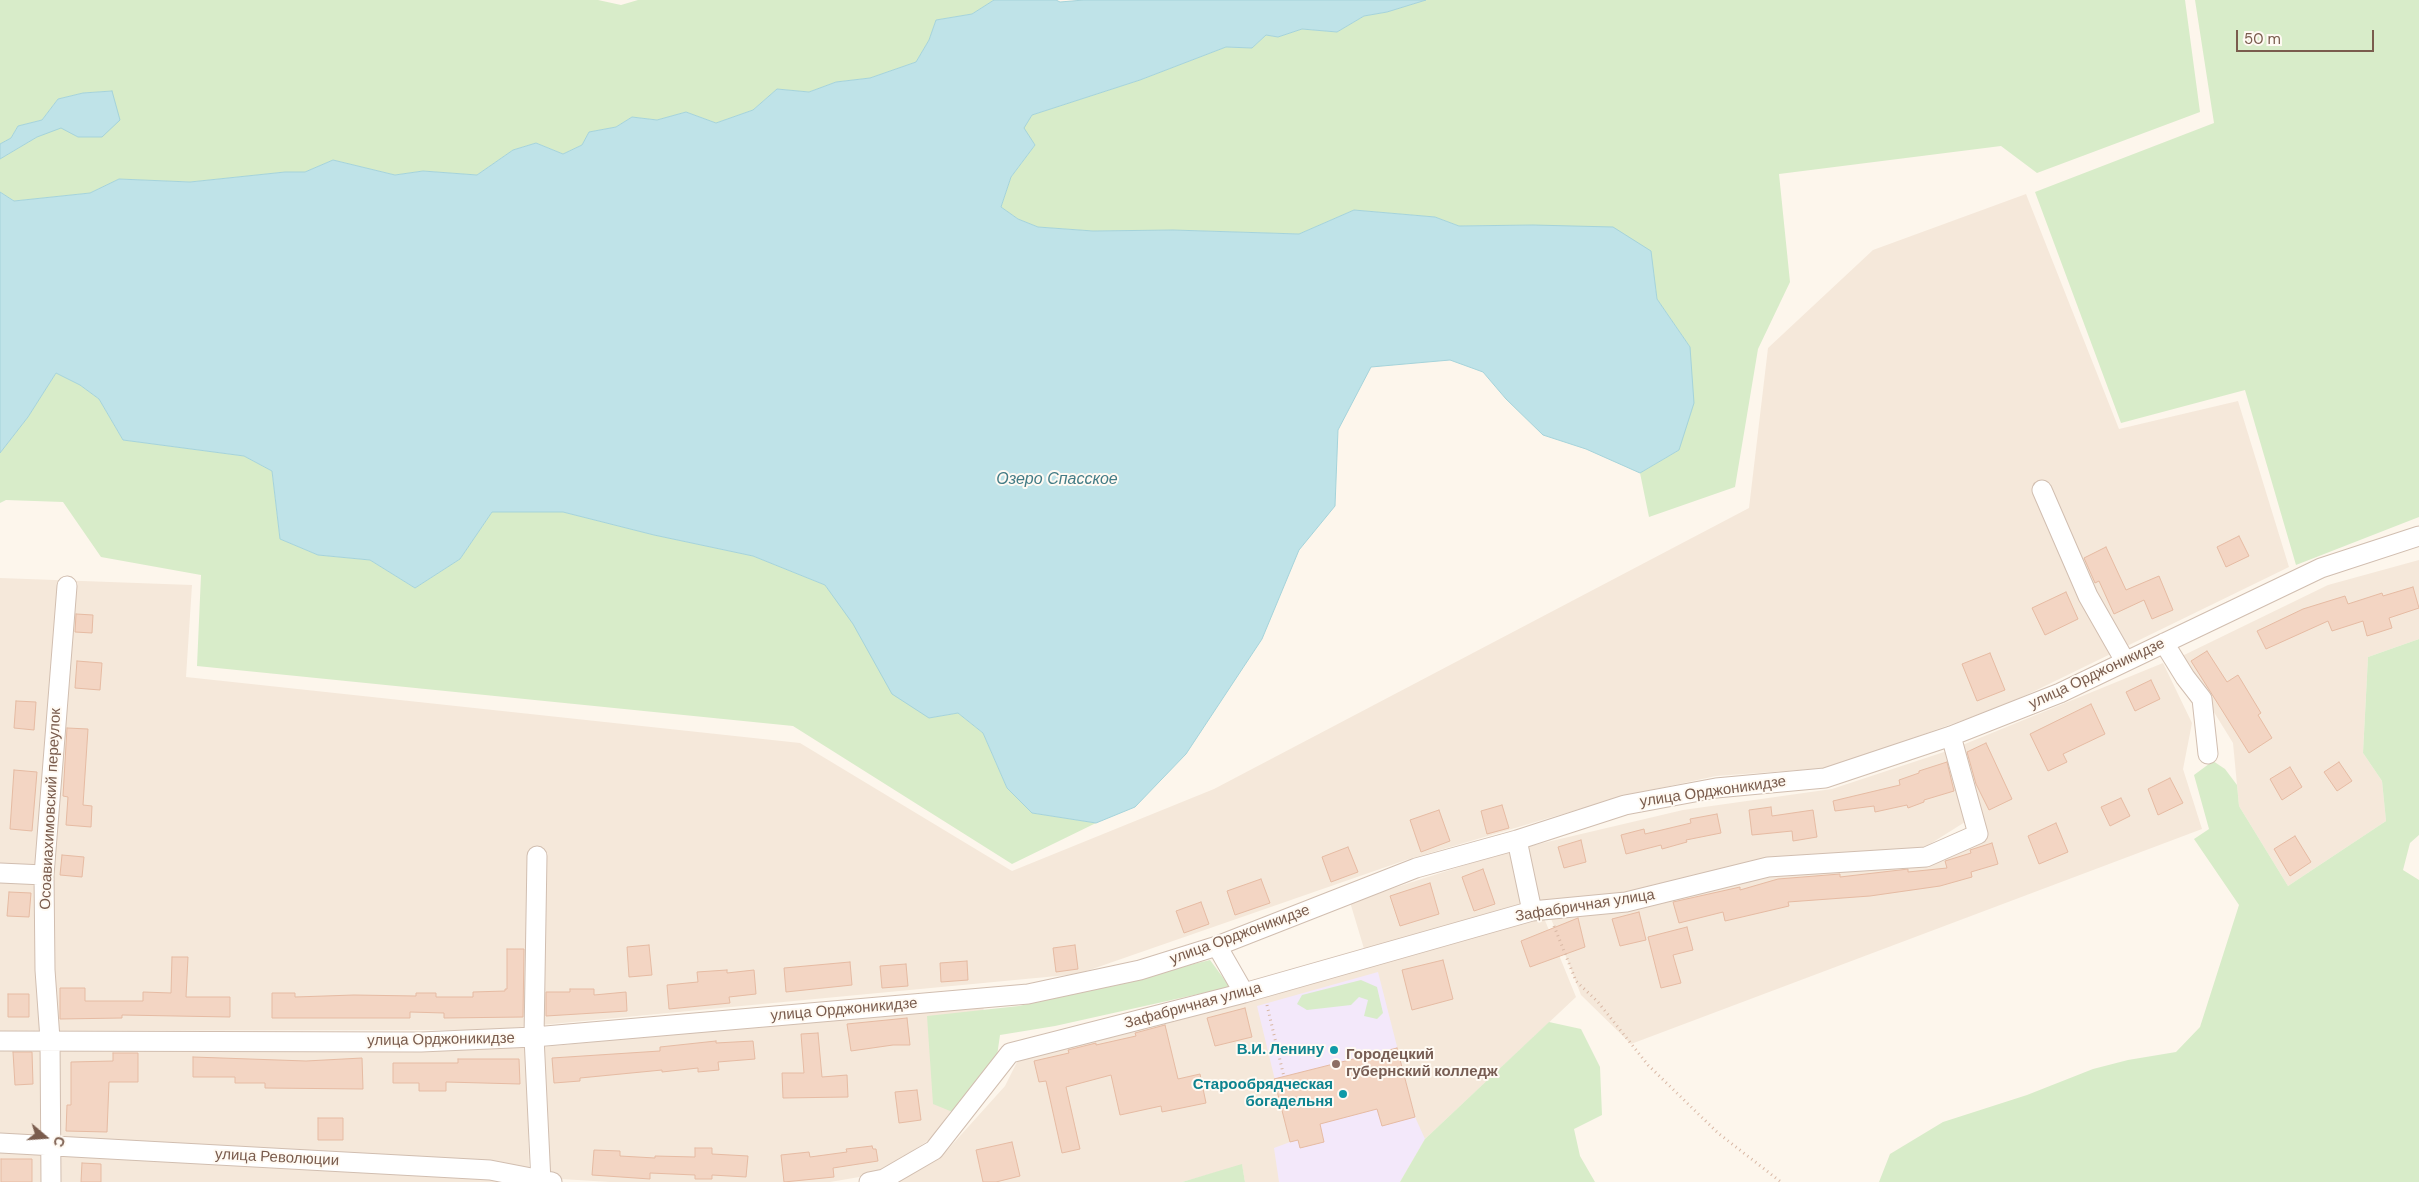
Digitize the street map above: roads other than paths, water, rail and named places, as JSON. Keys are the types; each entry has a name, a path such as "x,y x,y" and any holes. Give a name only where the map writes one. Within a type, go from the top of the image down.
{"street":[{"path":"2042,490 2088,596 2125,661"},
{"name":"улица Орджоникидзе","path":"0,1041 50,1039 421,1042 534,1037 1028,994 1140,970 1217,946 1416,868 1517,840 1625,805 1716,788 1825,778 1950,736 2060,693 2321,568 2419,536"},
{"name":"Осоавиахимовский переулок","path":"51,1182 50,1039 45,970 44,875 67,586"},
{"path":"2164,643 2185,677 2202,699 2208,754"},
{"name":"Зафабричная улица","path":"869,1182 884,1179 934,1150 1010,1053 1244,993 1540,911 1626,902 1768,867 1926,857 1978,834 1950,736"},
{"path":"1517,840 1540,911"},
{"path":"537,856 534,1037 544,1181"},
{"path":"0,873 44,875"},
{"path":"1217,946 1244,993"},
{"name":"улица Революции","path":"0,1143 490,1170 544,1181"}],"water":[{"name":"Озеро Спасское","path":"994,0 1056,0 1060,2 1084,0 1426,0 1387,12 1364,16 1337,32 1302,29 1278,37 1266,35 1252,48 1226,47 1140,80 1032,115 1024,128 1035,145 1011,177 1001,207 1018,219 1038,227 1093,231 1173,230 1299,234 1354,210 1435,217 1459,226 1613,227 1651,251 1657,299 1690,347 1694,403 1679,450 1640,473 1586,449 1543,435 1506,399 1483,372 1450,360 1371,367 1338,430 1335,506 1299,550 1262,639 1186,754 1135,807 1096,823 1032,813 1007,788 983,733 958,713 929,718 892,694 853,624 825,585 753,556 654,535 563,512 492,512 460,559 415,588 370,560 318,555 280,539 272,471 244,456 123,440 99,399 80,385 56,373 28,417 0,453 0,192 14,201 90,193 119,179 190,182 285,172 305,172 333,160 395,175 423,171 477,175 513,150 536,143 563,154 582,145 589,132 616,127 632,117 657,120 686,112 716,123 753,110 777,89 809,92 836,82 870,78 916,62 929,40 936,20 972,14"},
{"path":"112,91 120,120 102,137 78,137 61,128 37,137 0,159 0,144 11,138 18,126 42,120 58,99 83,93"}],"place":[{"name":"В.И. Ленину","path":"1334,1050"},
{"name":"Городецкий губернский колледж","path":"1336,1064"},
{"name":"Старообрядческая богадельня","path":"1343,1094"}]}
